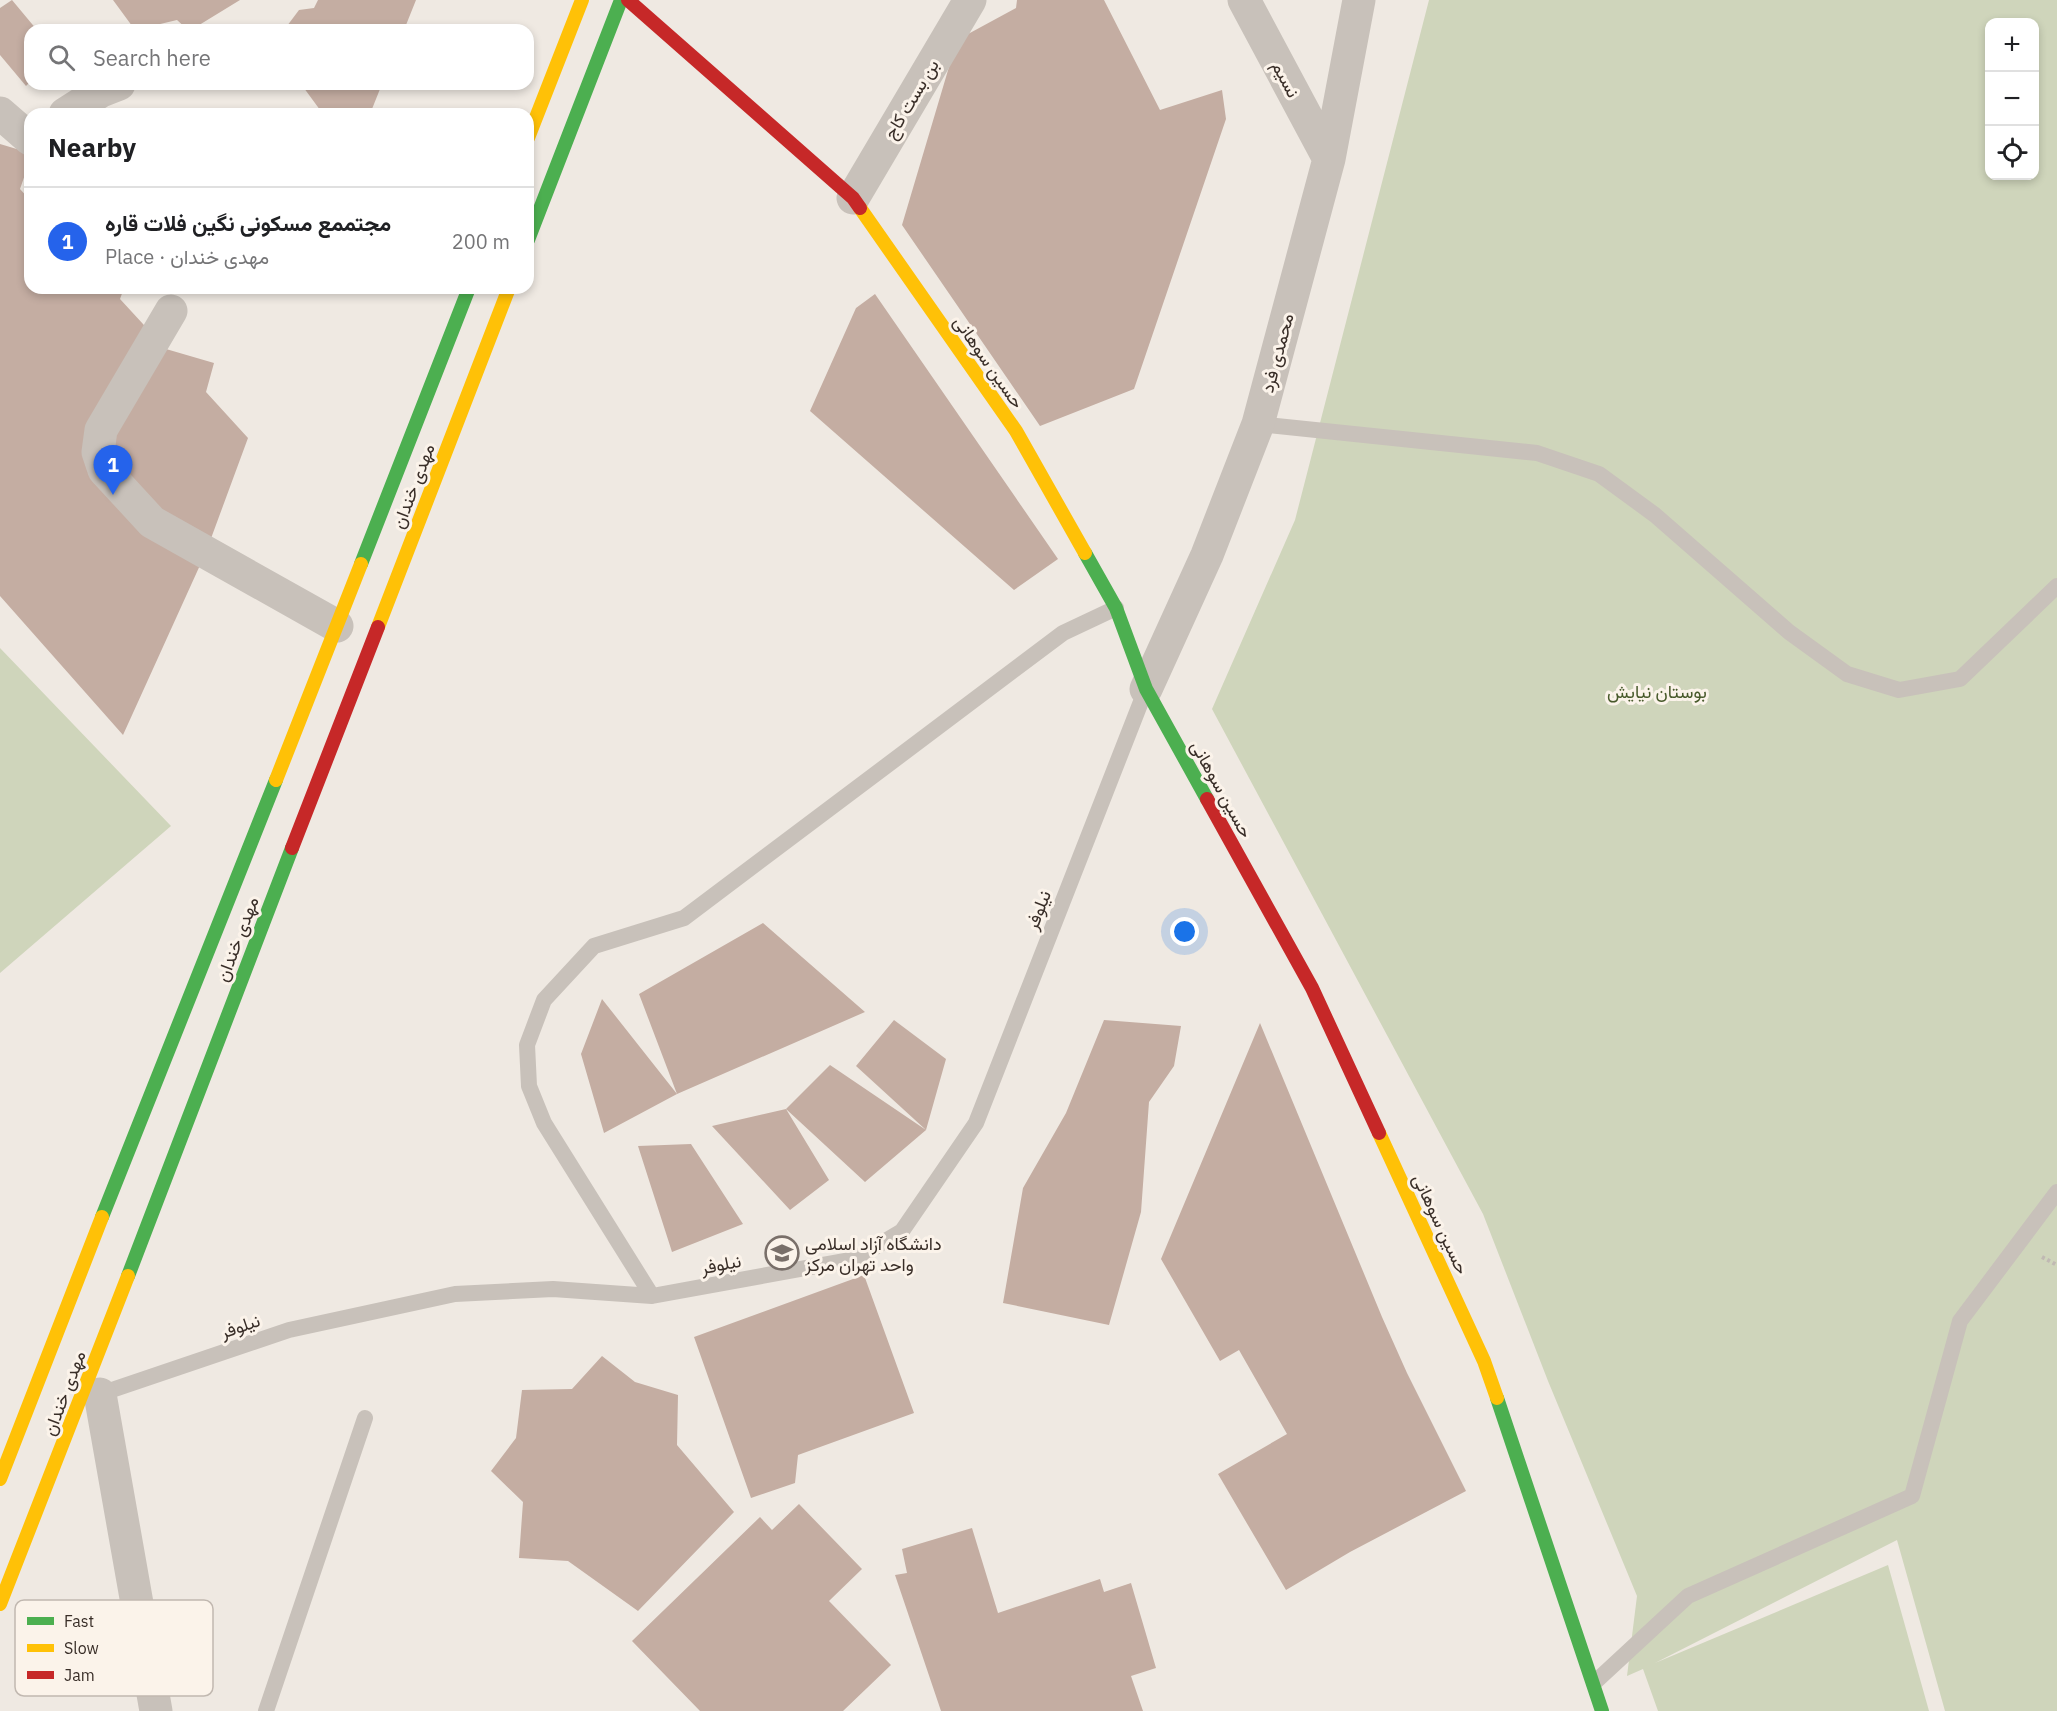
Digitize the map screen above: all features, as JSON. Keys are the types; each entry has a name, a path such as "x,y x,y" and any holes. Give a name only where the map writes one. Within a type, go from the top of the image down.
{"main road":[{"path":"534,123 582,0"},
{"path":"534,225 621,0"},
{"name":"حسین سوهانی","path":"628,0 853,198 1016,431 1116,608 1146,689 1312,988 1479,1351 1602,1711"},
{"name":"مهدی خندان","path":"0,1479 468,294"},
{"name":"مهدی خندان","path":"0,1604 92,1391 227,1016 507,294"}],"street":[{"name":"بن بست کاج","path":"853,198 970,0"},
{"name":"نسیم","path":"1244,0 1329,159"},
{"name":"محمدی فرد","path":"1146,689 1207,555 1258,424 1329,159 1359,0"},
{"path":"74,108 103,90"},
{"path":"0,113 24,134"},
{"path":"171,311 101,430 98,452 104,470 152,522 337,626"},
{"path":"92,1391 134,1600"},
{"path":"153,1696 156,1711"}],"lane":[{"path":"1258,424 1538,453 1599,474 1655,515 1789,632 1847,674 1899,690 1960,679 2057,586"},
{"path":"652,1296 544,1123 529,1086 527,1045 544,1000 594,946 684,918 1064,633 1116,608"},
{"name":"نیلوفر","path":"92,1391 289,1330 455,1294 553,1289 652,1296 855,1259 902,1231 976,1123 1146,689"},
{"path":"1594,1683 1688,1596 1912,1496 1960,1322 2057,1192"},
{"path":"266,1711 365,1418"}],"green space":[{"name":"بوستان نیایش","path":"1429,0 2057,0 2057,1711 1945,1711 1897,1540 1655,1663 1888,1565 1929,1711 1658,1711 1643,1669 1627,1676 1637,1596 1548,1381 1483,1214 1212,709 1295,520"},
{"path":"0,648 171,826 0,973"}],"building":[{"path":"12,0 32,24 24,24 24,84 0,55 0,8"},
{"path":"113,0 240,0 201,24 181,24 177,20 160,24 131,24"},
{"path":"318,0 416,0 406,24 288,24 299,10 314,8"},
{"path":"1017,0 1104,0 1160,110 1222,90 1226,119 1134,389 1040,426 902,225 957,40 1016,8"},
{"path":"305,90 380,90 372,108 319,108"},
{"path":"0,144 24,151 24,177 20,189 24,193 24,294 122,294 120,299 166,349 214,363 206,392 248,438 206,552 123,735 0,596"},
{"path":"875,294 1058,559 1014,590 810,411 856,308"},
{"path":"763,923 865,1012 677,1094 639,994"},
{"path":"602,999 677,1094 604,1133 581,1054"},
{"path":"894,1020 946,1059 926,1130 856,1066"},
{"path":"1104,1020 1181,1026 1174,1066 1149,1102 1141,1212 1109,1325 1003,1303 1023,1188 1066,1113"},
{"path":"1260,1023 1382,1317 1407,1373 1466,1491 1350,1552 1286,1590 1218,1474 1287,1434 1239,1350 1220,1361 1161,1259"},
{"path":"830,1065 926,1130 865,1182 786,1109"},
{"path":"786,1109 829,1180 790,1210 712,1126"},
{"path":"691,1144 743,1224 672,1252 638,1146"},
{"path":"864,1275 914,1413 798,1455 795,1483 751,1498 694,1337"},
{"path":"602,1356 635,1382 678,1395 677,1445 734,1512 638,1611 568,1561 519,1558 523,1502 491,1471 516,1438 522,1390 572,1389"},
{"path":"799,1504 862,1569 829,1601 891,1665 843,1711 700,1711 632,1641 760,1517 772,1530"},
{"path":"972,1528 998,1613 1100,1579 1104,1592 1131,1583 1156,1668 1131,1676 1143,1711 941,1711 895,1575 907,1573 902,1549"}],"traffic: fast":[{"path":"534,225 621,0"},
{"path":"361,564 467,294"},
{"path":"1085,553 1116,608 1146,689 1207,799"},
{"path":"102,1217 276,780"},
{"path":"128,1276 292,848"},
{"path":"1497,1398 1602,1711"}],"traffic: slow":[{"path":"534,123 582,0"},
{"path":"860,208 1016,431 1085,553"},
{"path":"378,627 507,294"},
{"path":"276,780 361,564"},
{"path":"1379,1133 1484,1361 1497,1398"},
{"path":"0,1479 102,1217"},
{"path":"0,1604 128,1276"}],"traffic: jam":[{"path":"628,0 853,198 860,208"},
{"path":"292,848 378,627"},
{"path":"1207,799 1312,988 1379,1133"}],"place":[{"name":"مجتممع مسکونی نگین فلات قاره","path":"113,495"},
{"name":"دانشگاه آزاد اسلامی واحد تهران مرکز","path":"782,1253"}]}
